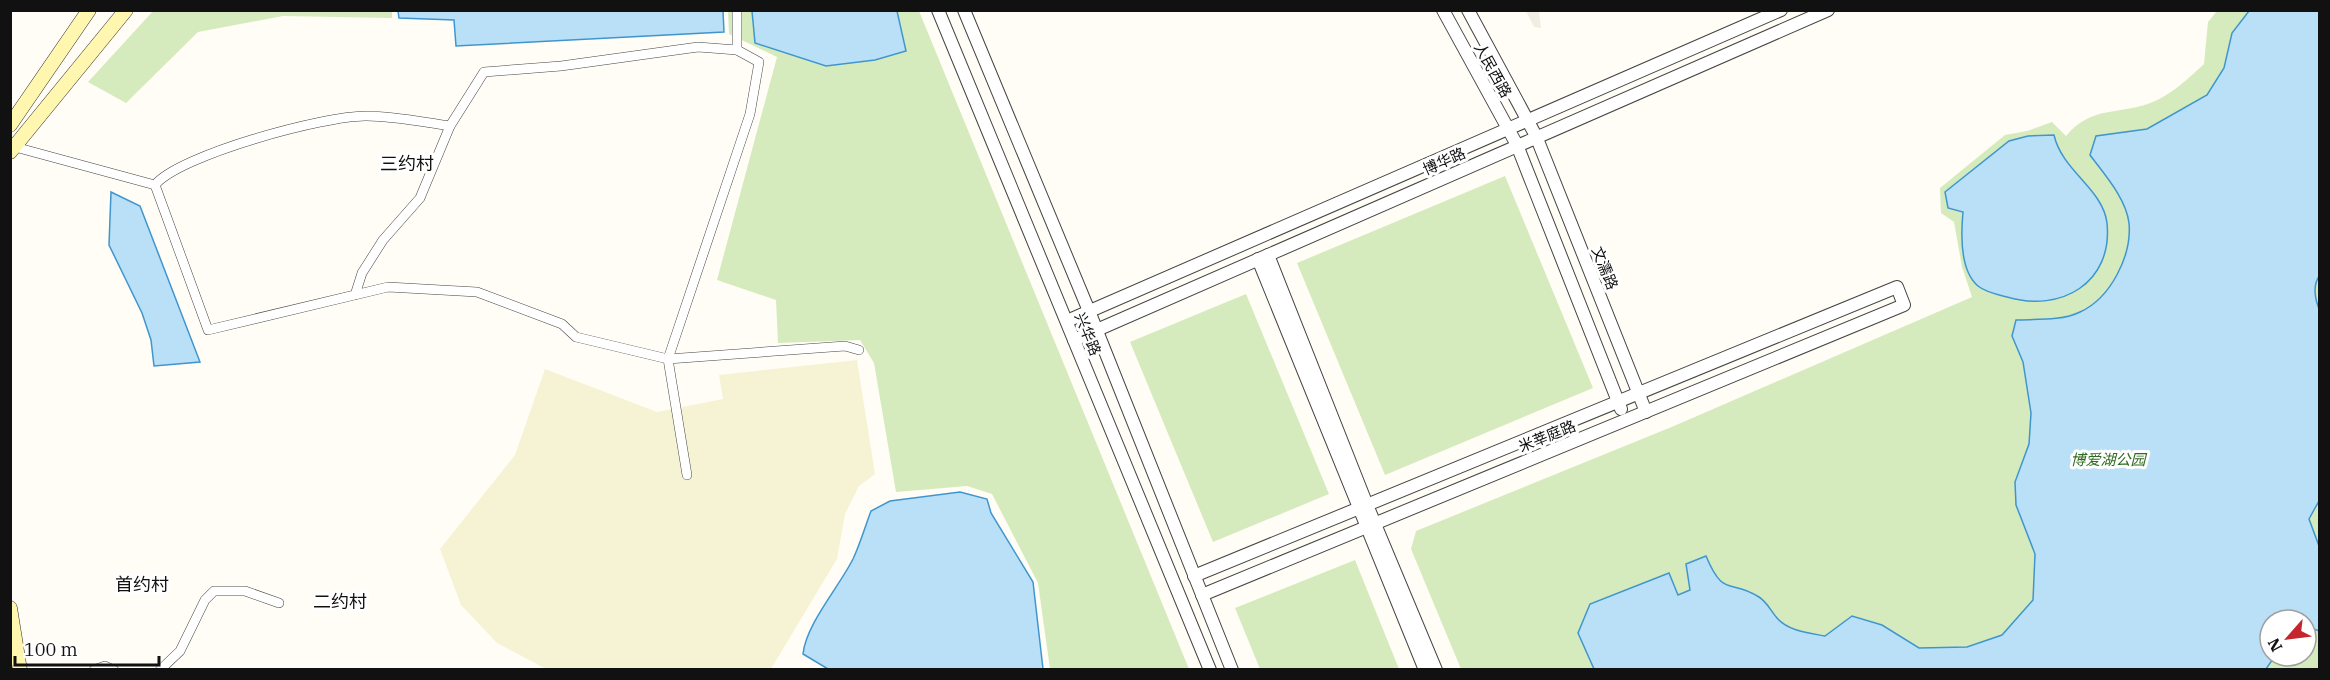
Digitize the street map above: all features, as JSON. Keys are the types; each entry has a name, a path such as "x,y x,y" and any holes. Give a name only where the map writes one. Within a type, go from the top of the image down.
{"main road":[{"path":"10,125 89,10"},
{"path":"13,150 126,10"},
{"path":"10,608 20,669"}],"street":[{"path":"737,10 737,50"},
{"name":"兴华路","path":"938,10 1210,669"},
{"name":"兴华路","path":"964,10 1089,311 1232,669"},
{"name":"人民西路","path":"1443,10 1517,145"},
{"name":"文濡路","path":"1468,10 1536,136 1646,412"},
{"name":"博华路","path":"1067,321 1781,10"},
{"name":"博华路","path":"1074,340 1827,10"},
{"path":"356,295 362,273 383,240 420,198 450,126 484,72 561,66 698,47 737,50 759,62 750,114 668,359 687,475"},
{"path":"155,185 162,176 185,163 304,126 366,116 450,126"},
{"path":"1517,145 1625,420"},
{"path":"13,150 155,185"},
{"path":"155,185 208,330 388,287 477,292 562,324 576,337 668,359 845,346 859,350"},
{"path":"1263,257 1363,507 1436,669"},
{"name":"米莘庭路","path":"1194,576 1897,287 1904,305 1202,595"},
{"path":"1371,525 1425,669"},
{"path":"160,669 180,651 205,600 214,591 244,591 279,603"},
{"path":"94,669 105,666 114,669"}],"shaded area":[{"path":"1526,11 1539,11 1541,28 1534,27"},
{"path":"857,360 875,474 859,486 845,514 837,559 771,669 546,669 497,643 461,605 440,549 515,455 545,369 657,412 723,399 719,375"}],"green space":[{"path":"154,10 392,10 392,18 283,16 198,32 126,103 88,82"},
{"path":"728,11 919,11 1189,669 1050,669 1038,583 992,494 967,486 896,492 874,363 860,340 778,343 776,300 717,280 777,57 729,34"},
{"name":"博爱湖公园","path":"2217,11 2319,11 2319,669 1461,669 1411,549 1416,531 1674,426 1972,297 1962,267 1954,222 1941,213 1940,188 2005,135 2027,131 2052,122 2066,136 2086,119 2155,101 2187,80 2204,64 2208,22"},
{"path":"1505,176 1593,388 1385,475 1297,263"},
{"path":"1246,294 1329,494 1213,542 1130,342"},
{"path":"1355,560 1399,669 1260,669 1235,608"}],"water":[{"path":"398,11 723,11 724,32 456,46 454,20 399,18"},
{"path":"752,11 897,11 906,51 875,60 826,66 755,43"},
{"path":"2249,11 2319,11 2320,275 2317,279 2315,293 2320,311 2320,499 2309,519 2319,546 2319,631 2318,608 2258,608 2258,668 2266,669 1594,669 1578,633 1590,604 1669,573 1678,595 1690,590 1686,564 1706,556 1712,569 1723,583 1759,597 1777,618 1787,626 1799,631 1825,636 1852,616 1882,625 1919,648 1967,647 2002,635 2033,600 2035,554 2016,505 2015,482 2029,444 2031,413 2023,362 2012,336 2016,320 2049,319 2073,315 2091,305 2110,286 2123,262 2129,235 2129,223 2124,204 2090,155 2096,136 2147,129 2207,95 2224,68 2232,33"},
{"path":"2054,135 2065,159 2091,190 2104,211 2107,223 2107,244 2102,262 2092,277 2080,288 2046,301 2027,301 1984,290 1972,279 1964,261 1963,212 1948,208 1945,192 2009,141 2028,136"},
{"path":"111,192 140,206 200,362 154,366 151,340 142,313 109,245"},
{"path":"960,492 987,499 991,513 1033,582 1043,669 828,669 803,654 805,642 816,618 853,559 871,511 890,501"}],"district":[{"name":"三约村","path":"407,163"},
{"name":"首约村","path":"142,584"},
{"name":"二约村","path":"340,601"}]}
